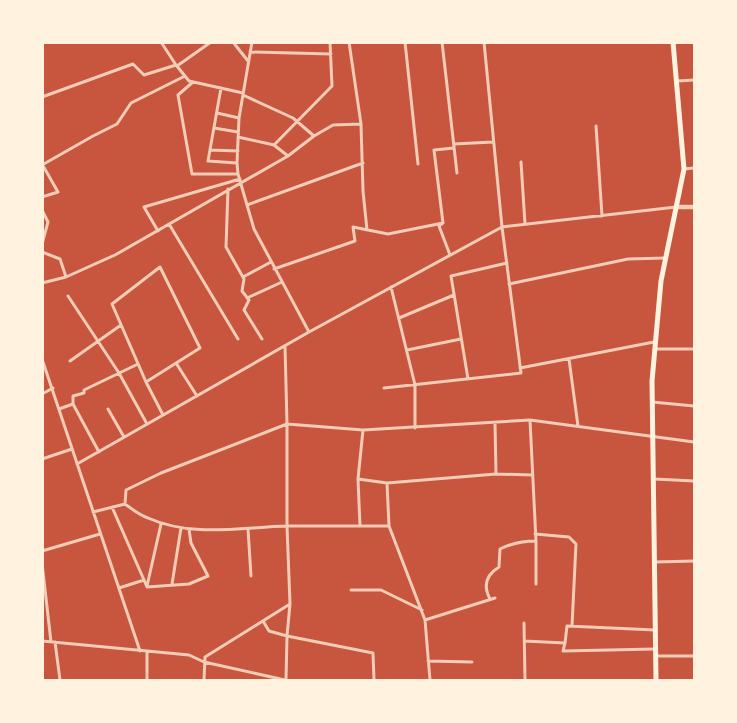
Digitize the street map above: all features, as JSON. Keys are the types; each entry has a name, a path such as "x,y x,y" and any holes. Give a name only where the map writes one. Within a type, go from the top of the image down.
{"main road":[{"path":"656,680 652,402 654,342 665,258 684,169 673,42"}],"street":[{"path":"161,42 176,66 189,81 243,94 293,118 314,136"},
{"path":"42,97 133,64 144,76 176,66 211,42"},
{"path":"233,42 248,61"},
{"path":"252,42 238,132 238,174 254,230 309,332"},
{"path":"274,145 332,86 330,42"},
{"path":"350,42 360,124 367,230"},
{"path":"405,42 418,164"},
{"path":"442,42 457,173"},
{"path":"384,388 521,373 502,227 484,42"},
{"path":"250,52 331,54"},
{"path":"42,197 58,192 43,165 117,124 131,103 185,76"},
{"path":"676,81 694,80"},
{"path":"194,82 178,95 192,174 238,174"},
{"path":"221,88 208,160 237,163"},
{"path":"217,113 240,118"},
{"path":"42,283 66,277 115,255 158,231 240,180 288,156 314,136 333,125 360,124"},
{"path":"596,126 602,216"},
{"path":"214,128 238,132"},
{"path":"238,137 274,145 288,156"},
{"path":"443,223 434,150 494,142"},
{"path":"210,150 238,150"},
{"path":"247,205 363,162"},
{"path":"521,162 525,224"},
{"path":"684,169 694,168"},
{"path":"158,231 144,207 240,180"},
{"path":"228,188 226,247 244,279 242,291 249,300 244,310 262,340"},
{"path":"77,464 309,332 502,227 694,206"},
{"path":"42,210 48,222 42,244"},
{"path":"274,268 355,241 352,227 388,234 443,223"},
{"path":"443,223 438,226 450,255"},
{"path":"169,224 238,339"},
{"path":"42,252 60,259 66,277"},
{"path":"509,284 628,259 665,258"},
{"path":"243,277 271,262"},
{"path":"468,379 451,276 507,263"},
{"path":"146,382 200,348 160,267 112,304 146,382 163,415"},
{"path":"247,298 282,282"},
{"path":"391,288 415,385 415,428"},
{"path":"399,318 454,295"},
{"path":"68,296 119,373 148,424"},
{"path":"70,361 121,325"},
{"path":"407,350 462,339"},
{"path":"520,368 654,342"},
{"path":"42,641 189,655 204,662 286,680 290,604 285,346"},
{"path":"654,349 694,348"},
{"path":"42,359 140,651"},
{"path":"569,359 578,426"},
{"path":"176,363 197,396"},
{"path":"99,452 74,404 72,396 84,393 84,390 138,364"},
{"path":"42,394 53,388"},
{"path":"652,402 694,406"},
{"path":"59,409 74,404"},
{"path":"108,409 124,438"},
{"path":"125,504 126,490 161,473 287,424 363,430 530,420 694,442"},
{"path":"530,420 536,541 536,584"},
{"path":"495,423 496,474"},
{"path":"360,526 358,479 363,430"},
{"path":"42,459 72,449"},
{"path":"358,479 388,483 496,474 533,475"},
{"path":"654,479 694,481"},
{"path":"388,483 388,526 425,620 430,680"},
{"path":"93,512 125,504 146,518 161,524 180,528 217,531 287,526 388,526"},
{"path":"112,507 147,586"},
{"path":"147,586 161,524"},
{"path":"172,584 180,528"},
{"path":"147,586 189,584 208,576 191,543 189,528"},
{"path":"248,529 251,576"},
{"path":"42,550 100,534"},
{"path":"535,534 569,537 576,544 572,626"},
{"path":"425,620 492,599 488,594 486,580 491,572 498,567 500,549 516,542 536,541"},
{"path":"655,562 694,561"},
{"path":"42,563 60,680"},
{"path":"119,588 144,580"},
{"path":"350,590 381,590 422,610"},
{"path":"204,680 205,657 290,604"},
{"path":"262,621 269,631 373,653 374,680"},
{"path":"524,622 525,680"},
{"path":"656,630 567,626 563,652 656,649"},
{"path":"524,641 565,643"},
{"path":"146,651 147,680"},
{"path":"656,656 694,656"},
{"path":"428,661 472,662"}]}
